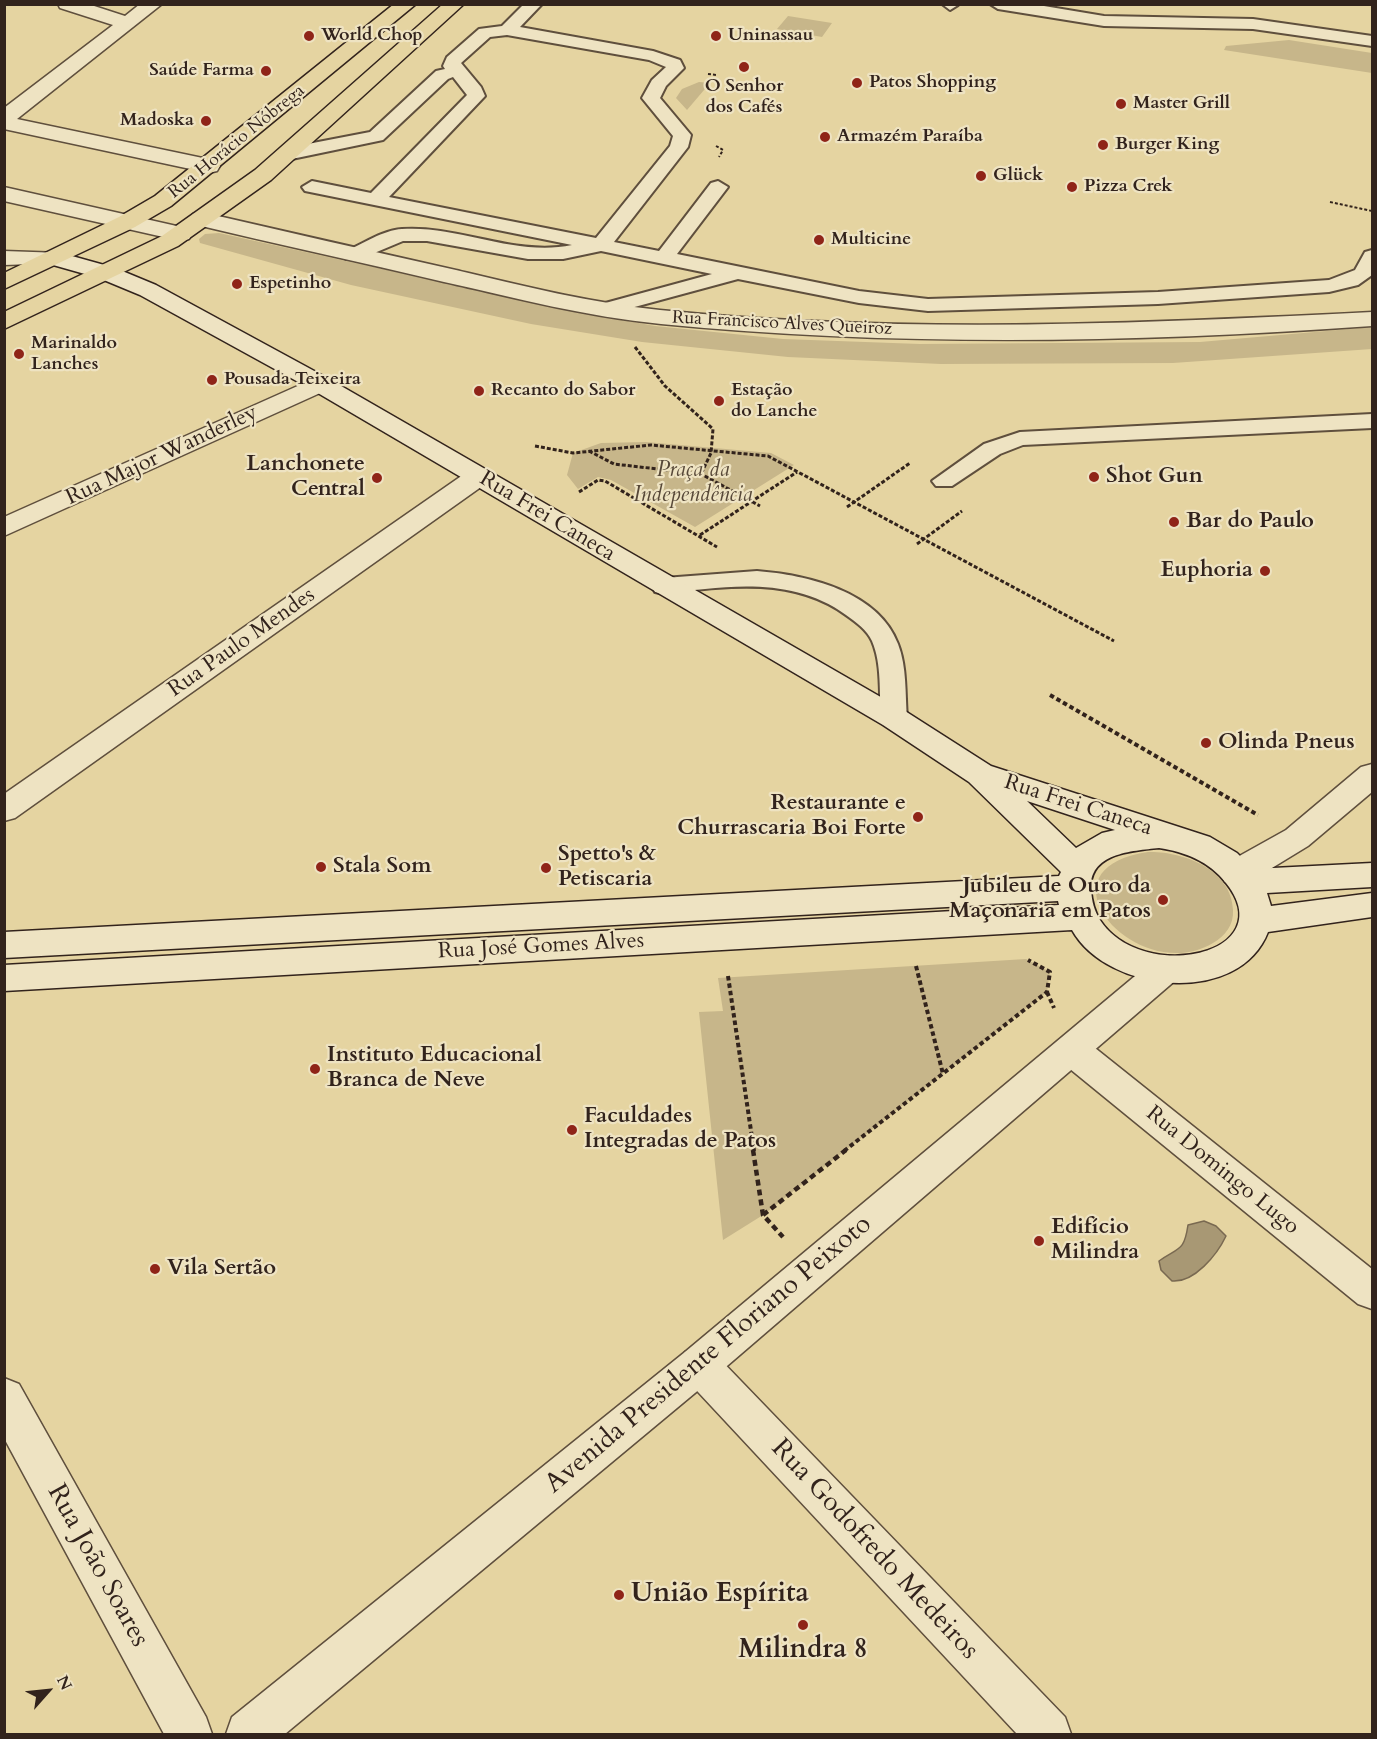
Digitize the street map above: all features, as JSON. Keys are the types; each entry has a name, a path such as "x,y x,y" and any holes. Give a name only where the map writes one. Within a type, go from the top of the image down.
{"main road":[{"name":"Rua Horácio Nóbrega","path":"4,282 127,222 163,201 407,4"},
{"name":"Rua Horácio Nóbrega","path":"4,322 158,248 181,234 263,175 455,4"}],"street":[{"path":"67,4 126,23"},
{"path":"4,121 153,4"},
{"path":"4,121 209,166"},
{"path":"4,194 181,234"},
{"name":"Rua Francisco Alves Queiroz","path":"201,219 353,255 605,309 660,317 749,324 978,331 1148,331 1372,319"},
{"name":"Rua Frei Caneca","path":"4,258 54,258 107,273 148,290 320,384 894,718 980,774 1176,838"},
{"name":"Rua Major Wanderley","path":"4,528 320,384"},
{"name":"Rua Paulo Mendes","path":"4,810 478,476"},
{"name":"Rua Frei Caneca","path":"980,774 1075,891"},
{"path":"1241,877 1297,837 1372,775"},
{"path":"1141,836 1176,838 1216,855 1241,877 1253,897 1256,921 1250,937 1240,949 1224,961 1204,968 1165,970 1143,965 1112,951 1088,932 1075,891 1096,849 1117,839 1141,836"},
{"path":"1241,877 1372,875"},
{"name":"Rua José Gomes Alves","path":"4,978 722,937 1075,891"},
{"name":"Rua José Gomes Alves","path":"4,945 1075,891"},
{"path":"1256,921 1372,905"},
{"name":"Avenida Presidente Floriano Peixoto","path":"249,1734 699,1365 1165,970"},
{"name":"Rua Domingo Lugo","path":"1072,1050 1372,1292"},
{"name":"Rua Godofredo Medeiros","path":"699,1365 1048,1734"},
{"name":"Rua João Soares","path":"4,1396 189,1734"}],"lane":[{"path":"507,30 534,4"},
{"path":"998,4 1104,21 1263,24 1372,41"},
{"path":"353,255 400,235 427,235 528,253 563,253 601,245 680,147 682,135 651,98 658,84 675,68 674,64 653,56 507,30 485,33 453,61 452,66 475,91 476,96 375,200"},
{"path":"287,154 346,144 376,136 442,75 457,71"},
{"path":"312,187 859,297 928,305 1158,298 1286,291 1329,286 1357,279 1371,265"},
{"path":"664,258 718,187"},
{"path":"605,309 737,273"},
{"path":"944,480 992,449 1020,440 1059,435 1372,421"},
{"path":"664,586 731,578 790,580 820,590 853,607 874,624 886,645 894,718"}],"path":[{"path":"1330,202 1372,211"},
{"path":"605,309 665,386 713,429 711,453 701,474"},
{"path":"535,446 573,453 651,446 711,453 768,456 1114,641"},
{"path":"589,450 614,464 701,474 760,506"},
{"path":"847,507 910,463"},
{"path":"544,516 598,480 700,535 797,472"},
{"path":"917,544 970,506"},
{"path":"993,585 1000,580"},
{"path":"1050,695 1297,837"},
{"path":"722,937 763,1215 813,1269"},
{"path":"763,1215 1047,992 1050,972 1026,959"},
{"path":"905,967 927,965"},
{"path":"916,966 943,1074"},
{"path":"728,977 740,977"}],"green space":[{"path":"788,16 832,23 822,37 777,29"},
{"path":"1289,40 1372,53 1372,73 1224,50 1226,46"},
{"path":"699,82 710,83 687,110 676,98 682,89"},
{"path":"219,233 573,311 655,326 783,339 920,344 1200,342 1372,327 1372,349 1173,363 941,364 788,357 642,342 531,324 351,285 200,243 199,239 205,234"},
{"name":"Praça da Independência","path":"646,442 771,453 794,465 695,527 611,480 598,477 578,489 567,475 573,453 601,443"},
{"path":"1148,852 1190,859 1215,873 1230,896 1233,910 1228,930 1221,937 1213,943 1184,953 1155,950 1129,938 1108,921 1097,900 1098,880 1114,863"},
{"path":"1026,959 1050,972 1047,992 763,1215 723,1240 699,1012 723,1011 718,978"}],"shaded area":[{"path":"1204,1221 1216,1226 1226,1236 1211,1259 1196,1273 1172,1281 1161,1270 1159,1261 1180,1248 1185,1240 1188,1225"}],"place":[{"name":"World Chop","path":"309,36"},
{"name":"Uninassau","path":"716,36"},
{"name":"O Senhor dos Cafés","path":"744,67"},
{"name":"Saúde Farma","path":"266,71"},
{"name":"Patos Shopping","path":"857,83"},
{"name":"Master Grill","path":"1121,104"},
{"name":"Madoska","path":"206,121"},
{"name":"Armazém Paraíba","path":"825,137"},
{"name":"Burger King","path":"1103,145"},
{"name":"Glück","path":"981,176"},
{"name":"Pizza Crek","path":"1072,187"},
{"name":"Multicine","path":"819,240"},
{"name":"Espetinho","path":"237,284"},
{"name":"Marinaldo Lanches","path":"19,354"},
{"name":"Pousada Teixeira","path":"212,380"},
{"name":"Recanto do Sabor","path":"479,391"},
{"name":"Estação do Lanche","path":"719,401"},
{"name":"Shot Gun","path":"1094,477"},
{"name":"Lanchonete Central","path":"377,478"},
{"name":"Bar do Paulo","path":"1174,522"},
{"name":"Euphoria","path":"1265,571"},
{"name":"Olinda Pneus","path":"1206,743"},
{"name":"Restaurante e Churrascaria Boi Forte","path":"918,817"},
{"name":"Stala Som","path":"321,867"},
{"name":"Spetto's & Petiscaria","path":"546,868"},
{"name":"Jubileu de Ouro da Maçonaria em Patos","path":"1163,900"},
{"name":"Instituto Educacional Branca de Neve","path":"315,1069"},
{"name":"Faculdades Integradas de Patos","path":"572,1130"},
{"name":"Edifício Milindra","path":"1039,1241"},
{"name":"Vila Sertão","path":"155,1269"},
{"name":"União Espírita","path":"619,1595"},
{"name":"Milindra 8","path":"803,1625"}]}
